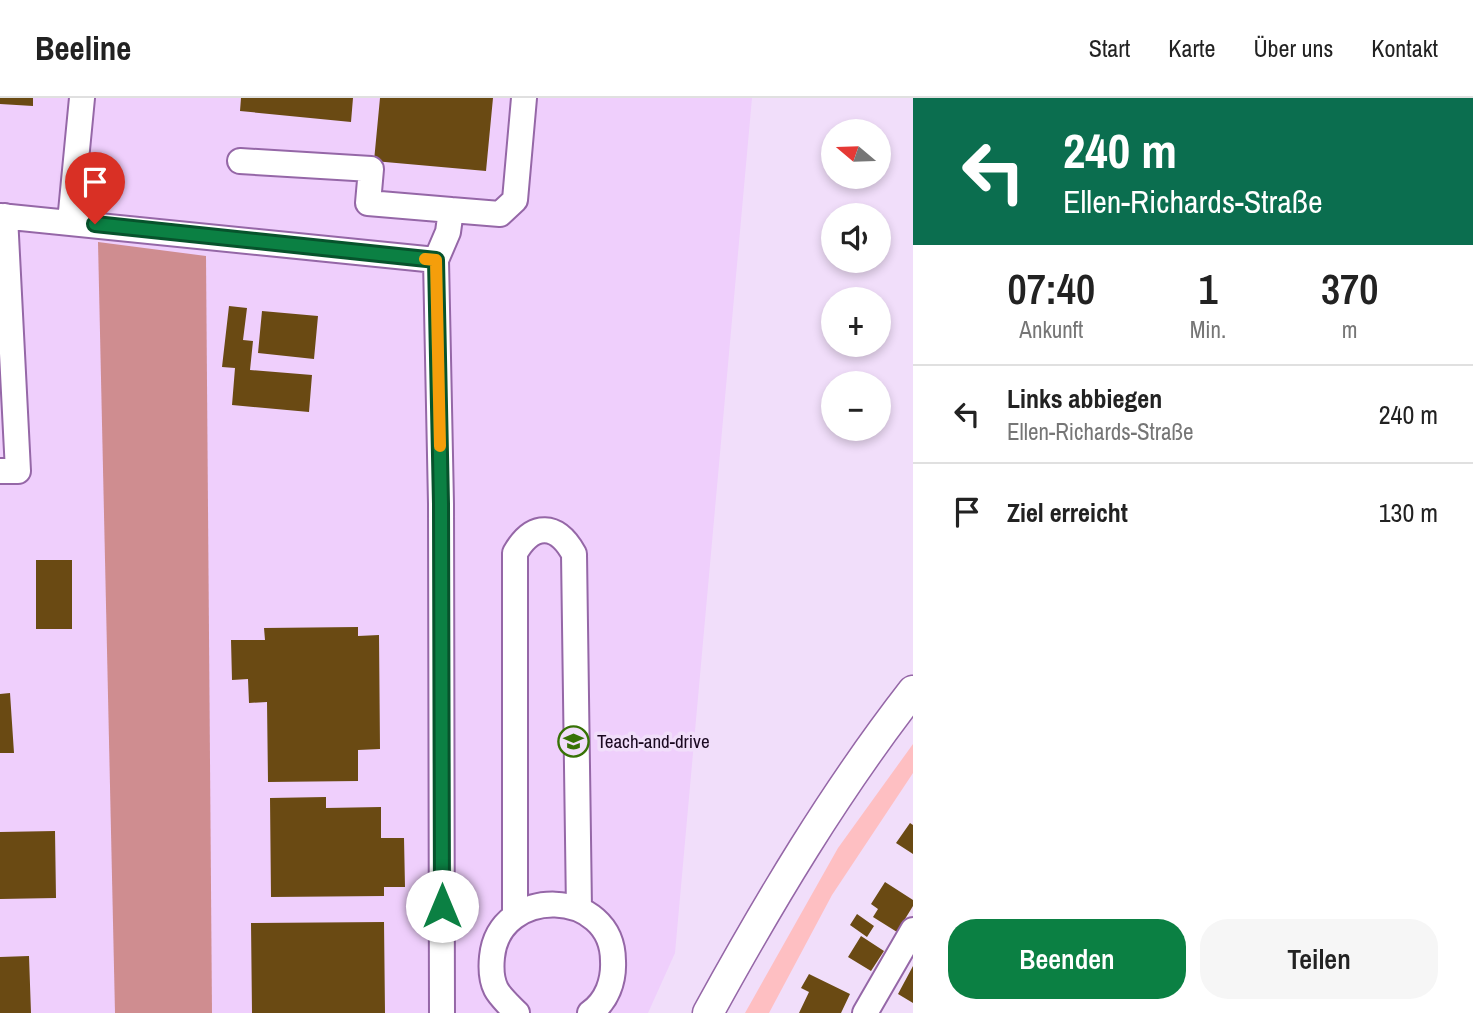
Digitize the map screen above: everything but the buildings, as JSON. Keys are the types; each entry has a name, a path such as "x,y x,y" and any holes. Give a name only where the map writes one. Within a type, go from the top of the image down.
{"main road":[{"path":"708,1013 807,843 860,763 913,691"}],"street":[{"path":"70,222 82,98"},
{"path":"240,161 371,169 368,202 500,214 515,200 524,98"},
{"path":"442,1013 441,504 436,260 448,232 452,210"},
{"path":"0,471 18,471 2,216 436,260"},
{"path":"515,915 515,553 524,537 535,531 551,531 564,537 574,554 579,909"},
{"path":"517,1013 496,989 491,969 493,949 501,930 515,915 546,903 579,909 595,920 607,936 613,954 614,974 607,993 590,1013"},
{"path":"865,1013 913,930"}],"shaded area":[{"path":"0,98 752,98 675,953 648,1013 0,1013"},
{"path":"98,242 206,256 212,1013 115,1013"},
{"path":"913,744 913,773 832,895 769,1013 745,1013 838,848"}],"slow traffic":[{"path":"425,259 436,260 440,446"}],"place":[{"name":"Teach-and-drive","path":"574,741"}],"route":[{"path":"95,224 436,260 441,504 442,906"}]}
